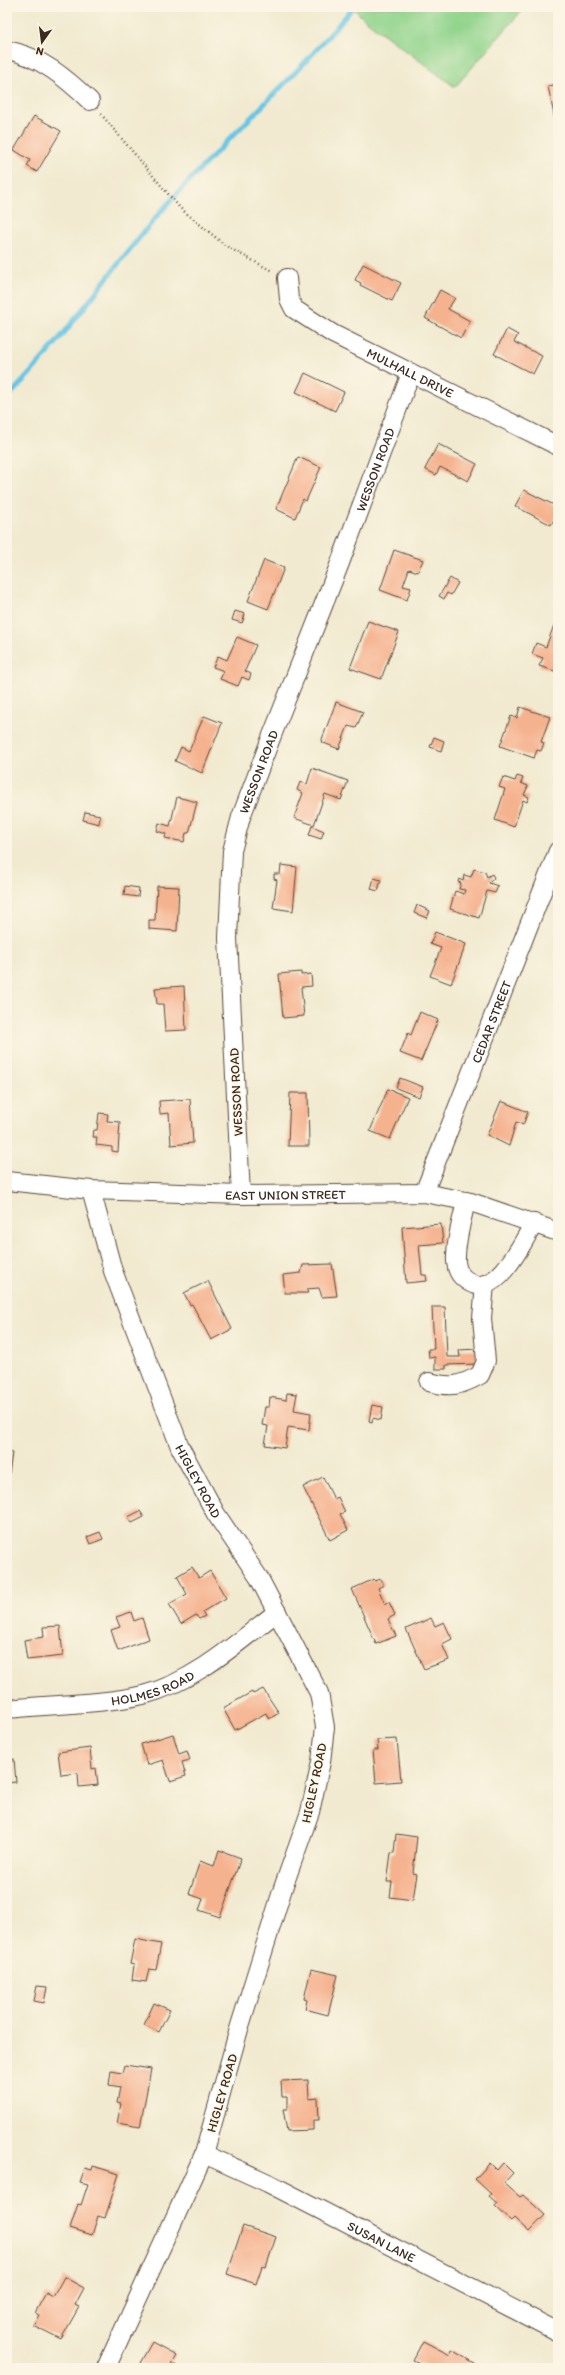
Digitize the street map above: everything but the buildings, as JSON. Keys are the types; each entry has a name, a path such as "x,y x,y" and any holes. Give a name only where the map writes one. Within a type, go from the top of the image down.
{"street":[{"path":"7,50 39,62 66,78 90,101"},
{"name":"MULHALL DRIVE","path":"287,278 289,299 294,309 333,334 558,446"},
{"name":"WESSON ROAD","path":"241,1195 228,938 232,851 241,817 340,563 411,373"},
{"name":"CEDAR STREET","path":"424,1193 558,851"},
{"name":"EAST UNION STREET","path":"7,1181 91,1190 241,1195 424,1193 466,1202 558,1232"},
{"name":"HIGLEY ROAD","path":"91,1190 113,1271 180,1448 216,1514 259,1578 277,1612 319,1693 325,1727 321,1762 310,1812 283,1888 244,2014 204,2154 124,2334 106,2368"},
{"path":"466,1202 458,1240 456,1262 458,1273 471,1283 485,1284 496,1279 507,1267 534,1223"},
{"path":"428,1382 445,1387 462,1384 480,1375 486,1361 482,1318 485,1284"},
{"name":"HOLMES ROAD","path":"7,1709 108,1701 151,1692 173,1684 222,1655 277,1612"},
{"name":"SUSAN LANE","path":"204,2154 268,2183 558,2332"}],"path":[{"path":"90,101 180,208 226,246 287,278"}],"green space":[{"path":"352,7 525,7 455,87 366,21"}],"waterway":[{"path":"7,398 47,354 159,214 207,162 307,60 353,7"}]}
